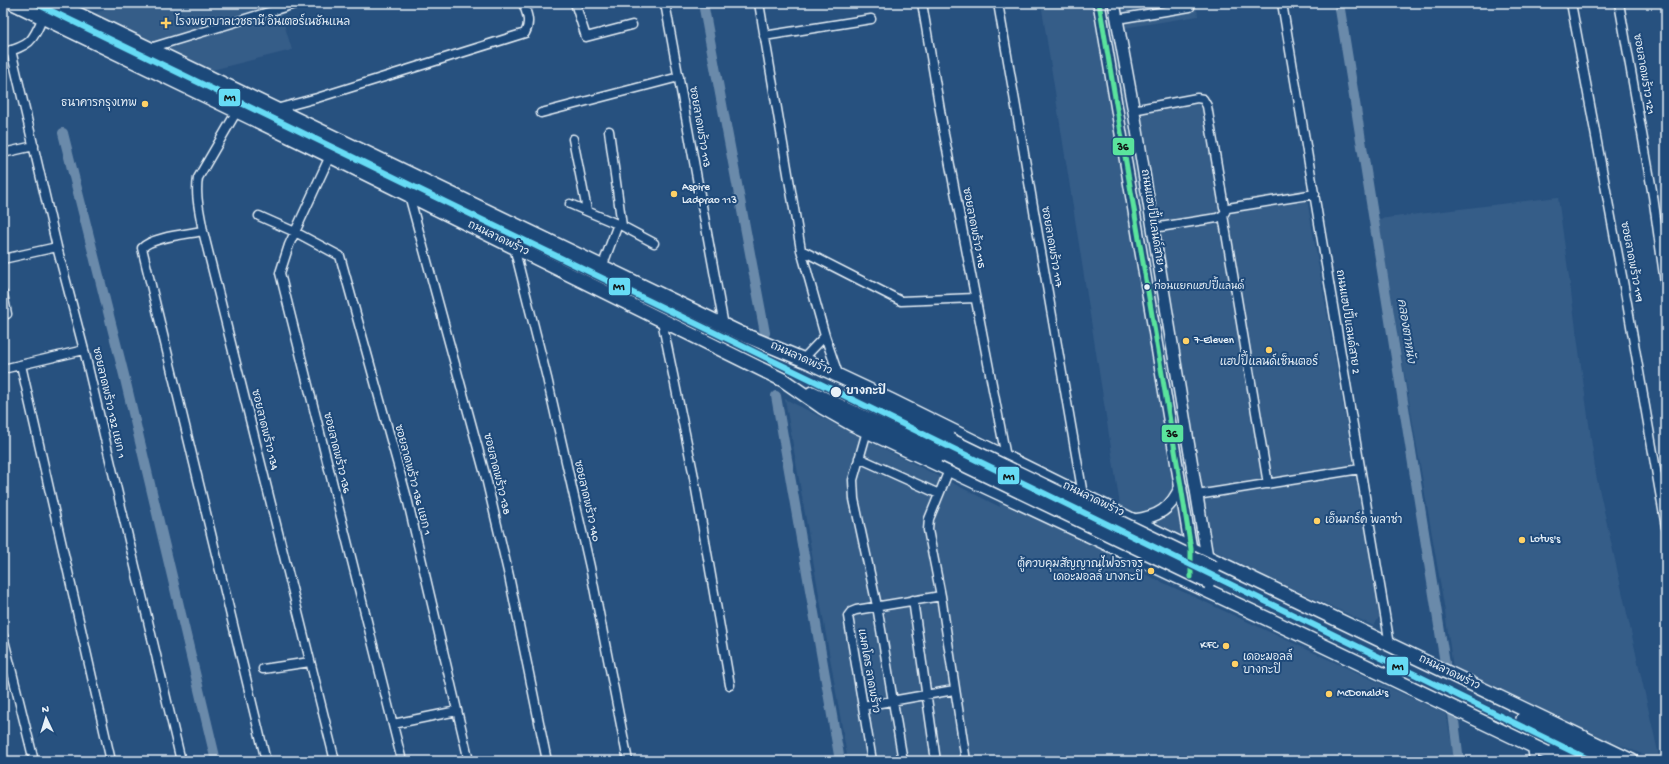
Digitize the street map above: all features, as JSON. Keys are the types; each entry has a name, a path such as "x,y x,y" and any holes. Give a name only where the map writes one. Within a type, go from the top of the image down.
{"main road":[{"name":"ถนนลาดพร้าว","path":"13,3 330,156 783,380 822,407 867,431 1193,584 1564,761"},
{"name":"ถนนลาดพร้าว","path":"55,3 724,326 803,359 1006,457 1207,557 1632,761"},
{"path":"742,334 801,368 1609,761"},
{"path":"783,380 843,406 1580,761"},
{"path":"1191,549 1193,584"},
{"path":"1193,584 1207,557"}],"street":[{"path":"149,49 298,3"},
{"path":"575,3 586,37 632,25"},
{"name":"ซอยลาดพร้าว 113","path":"665,3 724,326"},
{"path":"759,3 801,250 825,336 839,377"},
{"name":"ซอยลาดพร้าว 115","path":"922,3 944,134 1006,457"},
{"name":"ซอยลาดพร้าว 117","path":"998,3 1083,495"},
{"name":"ถนนแฮปปี้แลนด์สาย 1","path":"1099,3 1191,549"},
{"name":"ถนนแฮปปี้แลนด์สาย 1","path":"1114,3 1153,228 1207,557"},
{"path":"1102,21 1190,7 1189,3"},
{"name":"ถนนแฮปปี้แลนด์สาย 2","path":"1282,3 1390,645"},
{"name":"ซอยลาดพร้าว 119","path":"1570,3 1662,484 1666,527"},
{"name":"ซอยลาดพร้าว 121","path":"1619,3 1653,196 1666,290"},
{"path":"275,109 317,98 525,33 529,27 526,4"},
{"path":"7,52 33,40 43,17"},
{"path":"764,36 871,19"},
{"name":"ซอยลาดพร้าว 132 แยก 1","path":"7,52 34,146 57,247 84,350 180,761"},
{"path":"541,113 679,77"},
{"path":"1133,110 1197,98 1203,99 1207,106 1224,207 1228,208"},
{"name":"ซอยลาดพร้าว 134","path":"237,111 198,178 196,189 204,231 335,761"},
{"path":"602,267 620,226 609,131"},
{"path":"573,139 587,210"},
{"path":"3,153 34,146"},
{"name":"ซอยลาดพร้าว 136","path":"330,156 289,244 280,273 402,761"},
{"path":"1153,228 1217,218 1228,208 1315,194"},
{"name":"ซอยลาดพร้าว 138","path":"409,195 486,478 511,583 547,761"},
{"path":"570,204 587,210 654,243"},
{"path":"1222,215 1268,484"},
{"name":"ซอยลาดพร้าว 136 แยก 1","path":"259,216 295,232 340,256 407,498 469,761"},
{"path":"204,231 154,241 146,244 142,248 266,761"},
{"path":"3,259 57,247"},
{"name":"ซอยลาดพร้าว 140","path":"514,247 547,378 590,567 628,761"},
{"path":"801,250 901,301 975,298"},
{"path":"3,294 7,314"},
{"path":"662,321 692,472 730,684"},
{"path":"803,359 825,336"},
{"path":"3,369 84,350"},
{"path":"21,365 111,761"},
{"path":"867,431 853,480 854,499 877,606 894,700 903,761"},
{"path":"859,458 938,494"},
{"path":"950,470 938,494 929,519 928,530 941,596 954,690 966,761"},
{"path":"1197,495 1360,470"},
{"path":"1134,520 1154,516 1163,511 1176,498 1181,486"},
{"name":"แมคโคร ลาดพร้าว","path":"872,761 848,616 851,612 856,610 941,596"},
{"path":"913,600 936,761"},
{"path":"3,636 34,761"},
{"path":"263,669 310,662"},
{"path":"863,706 954,690"},
{"path":"393,724 457,710"},
{"path":"1532,746 1534,761"}],"shaded area":[{"path":"124,3 280,3 278,4 292,50 212,70 153,44 93,14"},
{"path":"1041,3 1196,3 1198,16 1124,28 1139,105 1209,95 1227,202 1305,188 1380,615 1374,626 1276,581 1120,505"},
{"name":"Lotus's","path":"1558,197 1596,475 1660,761 1589,733 1453,668 1444,605 1378,219"},
{"path":"785,399 1000,507 998,493 1136,557 1138,571 1446,714 1455,761 848,761"}],"waterway":[{"path":"703,3 765,333"},
{"name":"คลองตาหนัง","path":"1339,3 1445,663"},
{"path":"63,133 125,379 216,761"},
{"path":"776,396 840,761"},
{"name":"คลองตาหนัง","path":"1453,713 1459,761"}],"transit line":[{"name":"M1","path":"35,3 833,390 1592,761"},
{"name":"36","path":"1099,3 1181,486 1191,549 1191,577"}],"place":[{"name":"โรงพยาบาลเวชธานี อินเตอร์เนชันแนล","path":"166,23"},
{"name":"ธนาคารกรุงเทพ","path":"145,104"},
{"name":"Aspire Ladprao 113","path":"674,194"},
{"name":"ก่อนแยกแฮปปี้แลนด์","path":"1147,287"},
{"name":"7-Eleven","path":"1186,341"},
{"name":"แฮปปี้แลนด์เซ็นเตอร์","path":"1269,350"},
{"name":"บางกะปิ","path":"836,392"},
{"name":"เอ็นมาร์ค พลาซ่า","path":"1317,521"},
{"name":"Lotus's","path":"1522,540"},
{"name":"ตู้ควบคุมสัญญาณไฟจราจร เดอะมอลล์ บางกะปิ","path":"1151,571"},
{"name":"KFC","path":"1226,646"},
{"name":"เดอะมอลล์ บางกะปิ","path":"1235,664"},
{"name":"McDonald's","path":"1329,694"}]}
